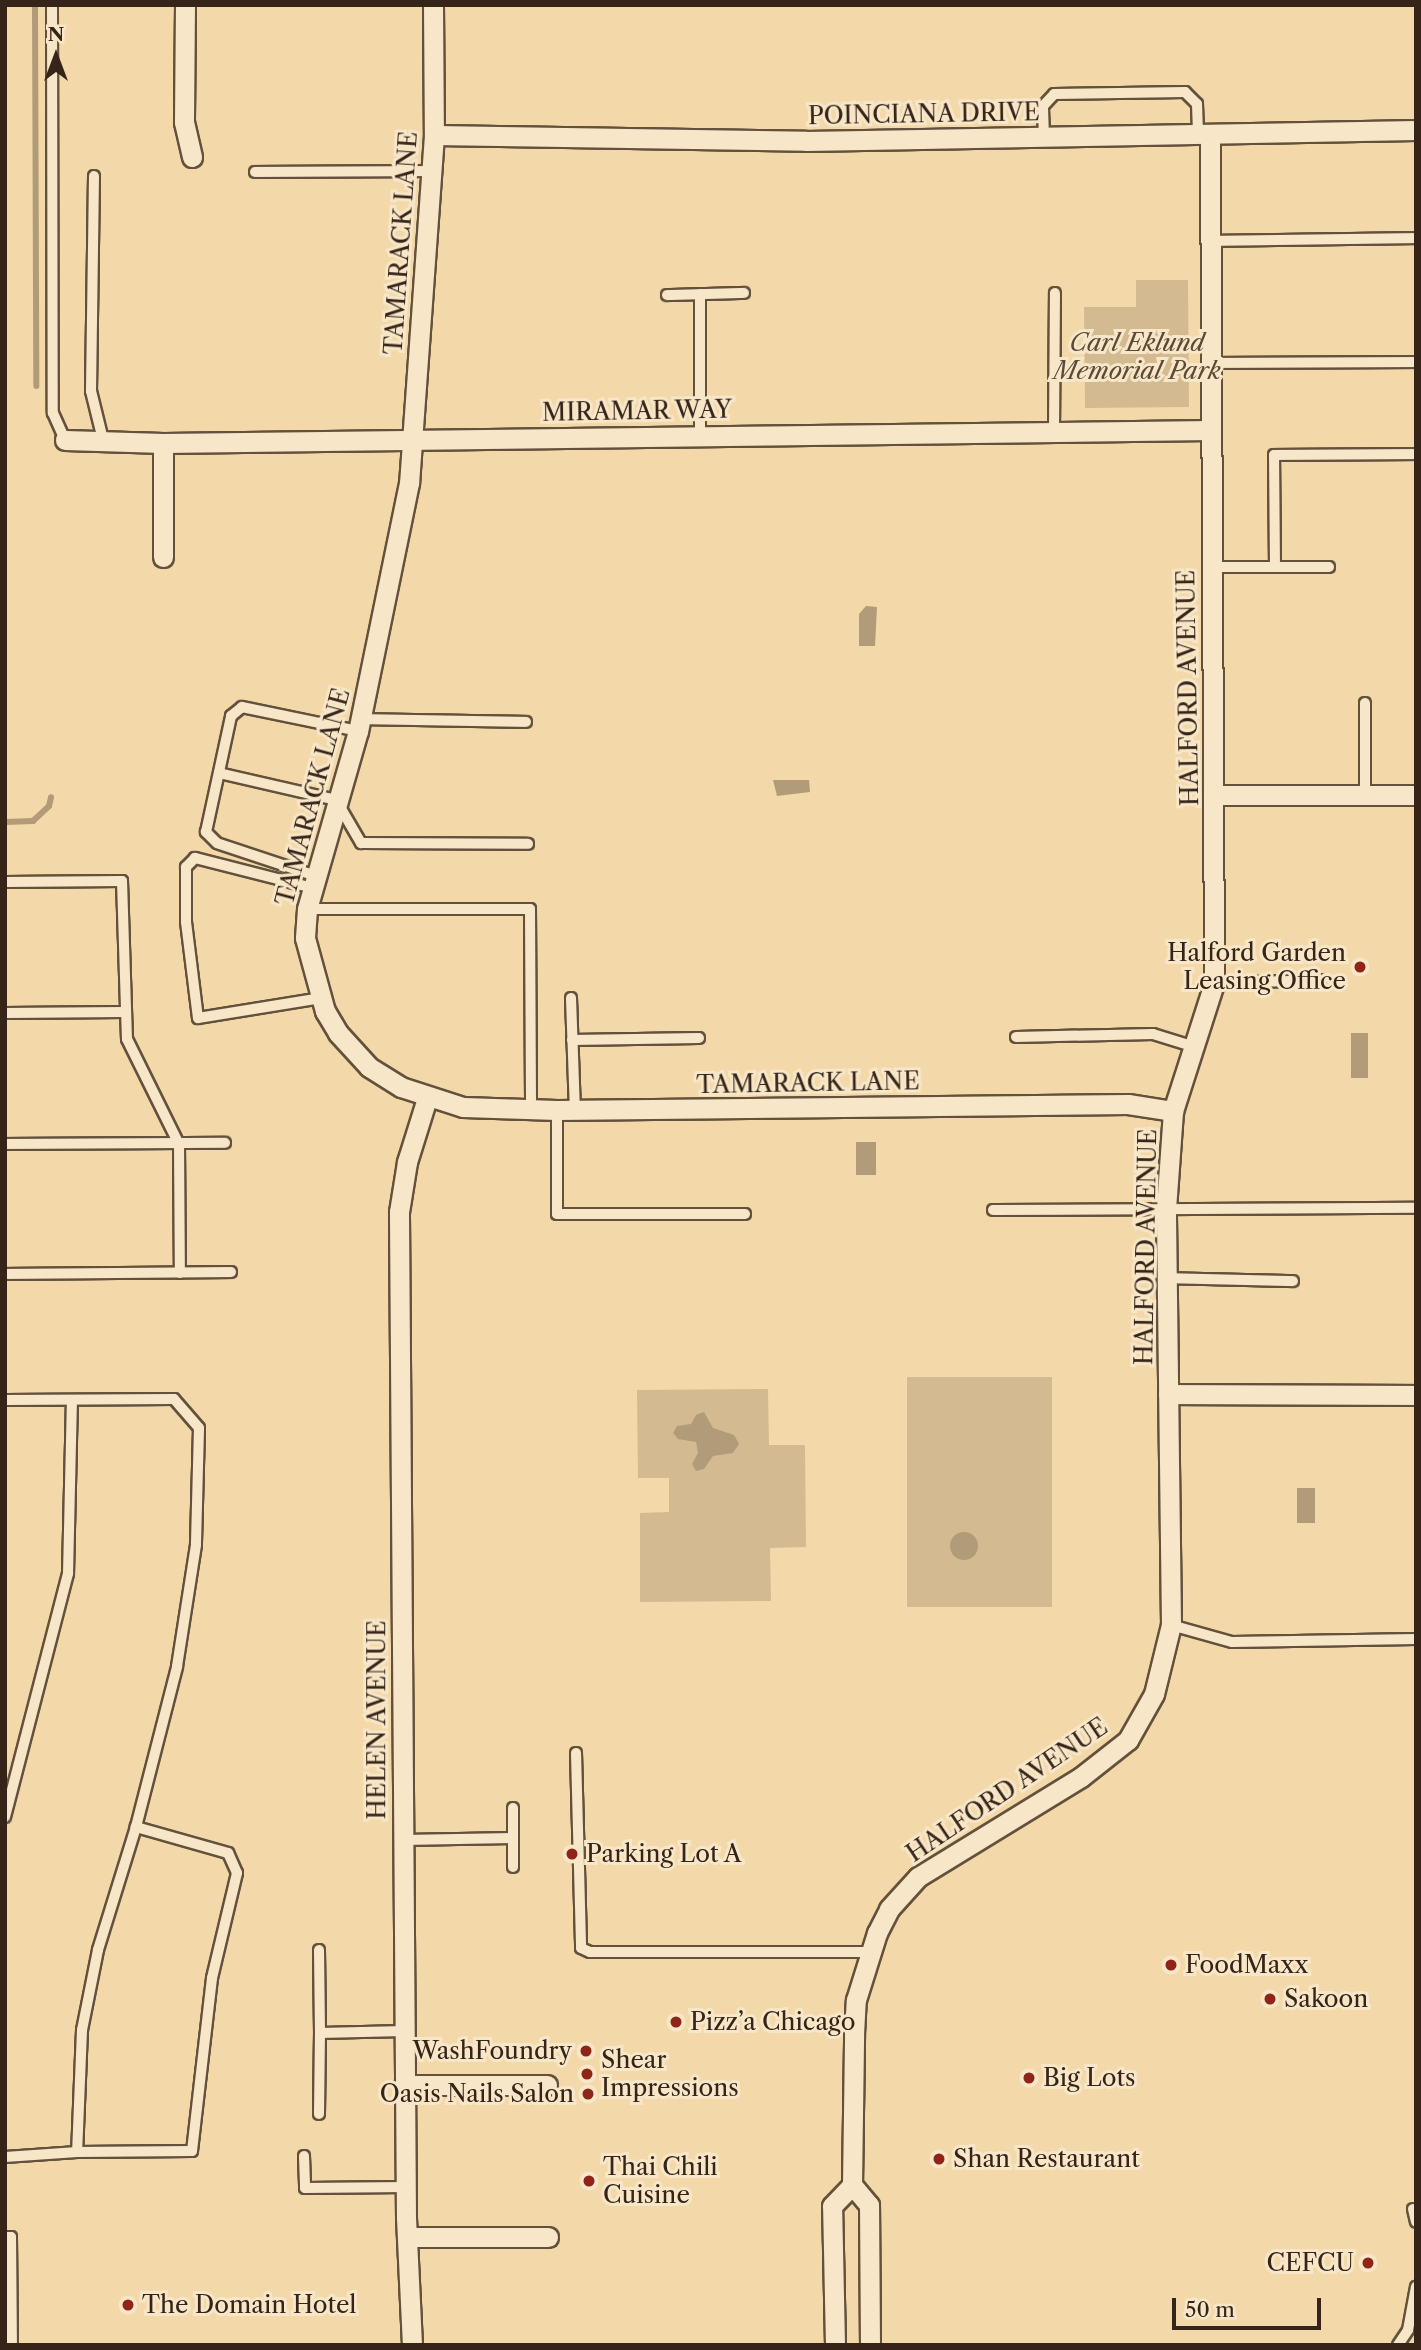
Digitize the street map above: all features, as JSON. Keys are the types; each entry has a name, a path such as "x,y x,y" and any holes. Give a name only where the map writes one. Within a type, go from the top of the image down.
{"street":[{"path":"185,5 184,122 192,157"},
{"name":"TAMARACK LANE","path":"433,5 434,135 409,483 359,725 307,909 305,938 321,998 338,1033 369,1068 427,1098 463,1107 566,1110 1128,1104 1173,1111"},
{"name":"POINCIANA DRIVE","path":"434,135 796,141 1416,130"},
{"name":"HALFORD AVENUE","path":"852,2185 856,2000 870,1952 889,1909 918,1877 1080,1777 1128,1740 1154,1694 1171,1625 1166,1209 1173,1111 1196,1047 1214,983 1209,241 1204,134"},
{"name":"MIRAMAR WAY","path":"65,440 163,443 1211,430"},
{"path":"163,443 163,557"},
{"path":"1214,795 1416,795"},
{"name":"HELEN AVENUE","path":"412,2345 405,2187 399,1212 407,1161 427,1098"},
{"path":"1168,1395 1416,1395"},
{"path":"404,2085 547,2085"},
{"path":"835,2345 832,2206 852,2185 869,2205 870,2345"},
{"path":"408,2237 548,2237"}],"lane":[{"path":"52,5 53,413 65,440"},
{"path":"1044,137 1044,106 1054,93 1185,92 1197,104 1204,134"},
{"path":"255,172 432,171"},
{"path":"94,176 91,391 103,440"},
{"path":"1209,241 1416,238"},
{"path":"667,295 744,293"},
{"path":"1054,431 1055,293"},
{"path":"700,435 701,294"},
{"path":"1210,363 1416,362"},
{"path":"1275,567 1274,455 1416,454"},
{"path":"1212,567 1329,567"},
{"path":"1365,795 1366,703"},
{"path":"314,882 209,837 206,832 231,716 242,707 359,725 526,722"},
{"path":"219,773 336,800 361,843 528,844"},
{"path":"314,882 195,858 186,867 186,922 198,1018 321,998"},
{"path":"5,883 122,881 124,1012 127,1039 179,1144 180,1273"},
{"path":"307,909 530,909 531,1110"},
{"path":"1214,983 1320,980"},
{"path":"571,998 572,1040 557,1214 745,1213"},
{"path":"5,1013 124,1012"},
{"path":"1016,1037 1153,1034 1196,1047"},
{"path":"572,1040 699,1038"},
{"path":"5,1144 225,1143"},
{"path":"993,1210 1416,1208"},
{"path":"5,1273 231,1272"},
{"path":"1167,1278 1293,1281"},
{"path":"5,1400 174,1399 199,1428 197,1545 177,1667 136,1827 98,1950 82,2030 77,2152"},
{"path":"5,1817 68,1574 72,1400"},
{"path":"1171,1625 1232,1642 1416,1639"},
{"path":"576,1753 581,1948 590,1952 870,1952"},
{"path":"513,1808 513,1867"},
{"path":"5,2157 77,2152 192,2151 212,1978 237,1872 228,1853 136,1827"},
{"path":"403,1840 513,1838"},
{"path":"318,1950 319,2114"},
{"path":"320,2033 404,2031"},
{"path":"304,2155 305,2188 405,2187"},
{"path":"1413,2209 1416,2222"},
{"path":"5,2237 11,2237 12,2345"},
{"path":"1398,2345 1408,2330 1416,2287"}],"green space":[{"name":"Carl Eklund Memorial Park","path":"1136,280 1188,280 1189,407 1085,408 1084,307 1136,307"},
{"path":"907,1377 1052,1377 1052,1607 907,1607"},
{"path":"768,1389 769,1445 805,1445 806,1547 770,1548 771,1601 640,1602 640,1513 669,1512 669,1478 638,1478 637,1390"}],"shaded area":[{"path":"866,606 877,607 875,646 859,646 859,614"},
{"path":"773,780 809,780 810,792 777,796"},
{"path":"1351,1033 1368,1033 1368,1078 1351,1078"},
{"path":"856,1142 876,1142 876,1175 856,1175"},
{"path":"704,1412 713,1428 734,1435 739,1444 733,1453 713,1456 704,1469 696,1471 692,1464 698,1453 696,1442 678,1439 673,1433 677,1426 691,1424 696,1415"},
{"path":"1297,1488 1315,1488 1315,1523 1297,1523"},
{"path":"964,1532 974,1536 978,1546 974,1556 964,1560 954,1556 950,1546 954,1536"}],"waterway":[{"path":"35,5 36,386"},
{"path":"5,822 33,821 49,806 51,797"}],"place":[{"name":"Halford Garden Leasing Office","path":"1360,967"},
{"name":"Parking Lot A","path":"572,1854"},
{"name":"FoodMaxx","path":"1171,1965"},
{"name":"Sakoon","path":"1270,1999"},
{"name":"Pizz’a Chicago","path":"676,2022"},
{"name":"WashFoundry","path":"586,2051"},
{"name":"Shear Impressions","path":"587,2074"},
{"name":"Big Lots","path":"1029,2078"},
{"name":"Oasis Nails Salon","path":"588,2094"},
{"name":"Shan Restaurant","path":"939,2159"},
{"name":"Thai Chili Cuisine","path":"589,2181"},
{"name":"CEFCU","path":"1368,2263"},
{"name":"The Domain Hotel","path":"128,2305"}]}
